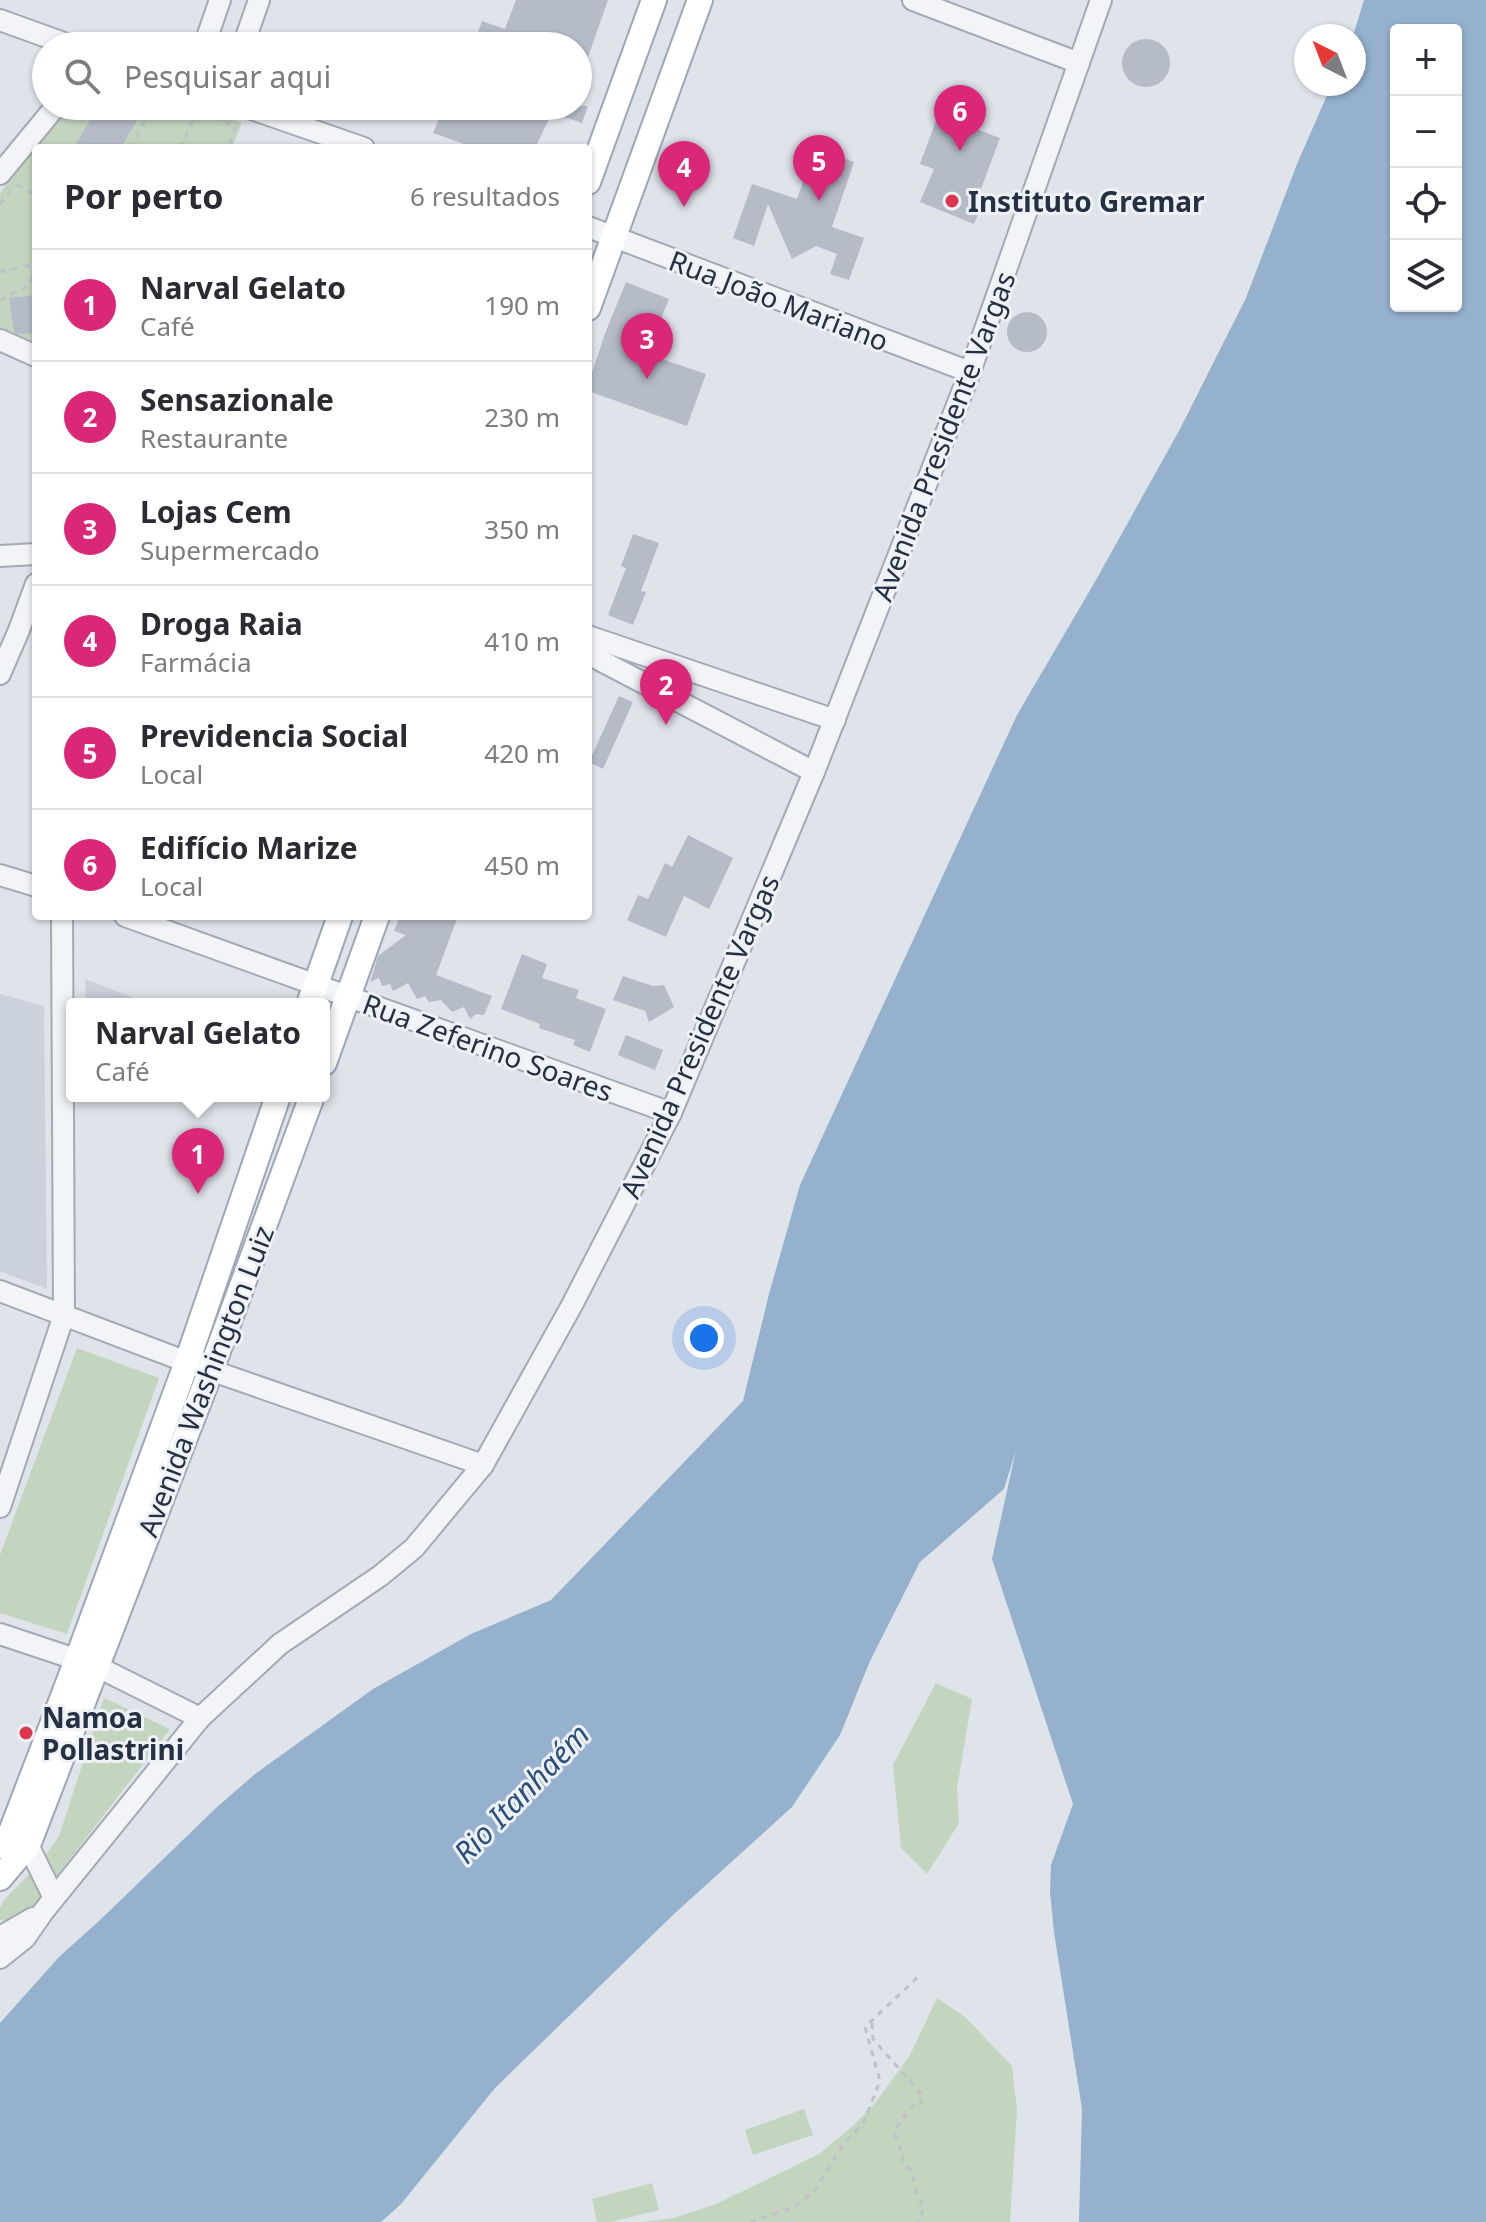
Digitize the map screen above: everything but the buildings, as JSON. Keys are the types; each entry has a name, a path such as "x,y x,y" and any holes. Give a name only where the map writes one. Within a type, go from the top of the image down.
{"main road":[{"path":"592,171 654,0"},
{"path":"592,296 700,0"},
{"path":"312,994 339,920"},
{"path":"330,1047 376,920"},
{"name":"Avenida Washington Luiz","path":"87,1663 276,1102"},
{"name":"Avenida Washington Luiz","path":"87,1663 211,1370 310,1102"},
{"path":"0,1878 10,1838 87,1663"}],"street":[{"path":"209,32 220,0"},
{"path":"248,32 259,0"},
{"path":"913,0 1079,63"},
{"name":"Avenida Presidente Vargas","path":"0,1958 25,1938 200,1718 280,1644 380,1576 414,1548 483,1465 572,1305 671,1113 835,720 970,372 1101,0"},
{"path":"0,20 33,32"},
{"path":"5,177 46,120"},
{"path":"283,120 352,144"},
{"name":"Rua João Mariano","path":"592,228 970,372"},
{"path":"0,340 32,354"},
{"path":"0,556 32,554"},
{"path":"0,674 28,631 32,608"},
{"path":"592,637 835,720"},
{"path":"592,656 814,772"},
{"path":"0,875 32,885"},
{"path":"0,1507 64,1315 62,920"},
{"name":"Rua Zeferino Soares","path":"135,920 312,994 349,996 671,1113"},
{"path":"0,1291 187,1362 483,1465"},
{"path":"0,1634 87,1663 200,1718"},
{"path":"10,1838 49,1905"},
{"name":"Avenida Presidente Vargas","path":"0,1937 49,1905"}],"path":[{"path":"133,144 145,120"},
{"path":"182,144 192,120"},
{"path":"219,120 236,126 229,144"},
{"path":"5,177 32,193"},
{"path":"0,272 32,265"},
{"path":"0,300 28,286 32,278"},
{"path":"750,2222 792,2208 814,2192 845,2142 863,2124 880,2081 865,2027 920,1975"},
{"path":"872,2021 873,2039 923,2096 922,2103 912,2106 895,2129 904,2164 912,2171 916,2192 924,2208 918,2222"}],"shaded area":[{"path":"85,979 134,998 86,998"},
{"path":"0,994 44,1006 47,1289 0,1271"}],"green space":[{"path":"59,120 234,120 242,123 234,144 39,144"},
{"path":"32,153 32,346 0,332 0,193"},
{"path":"77,1348 159,1378 67,1634 0,1613 0,1555"},
{"path":"936,1683 972,1699 957,1788 959,1823 927,1874 901,1848 893,1765"},
{"path":"104,1698 170,1729 33,1907 11,1922 0,1920 0,1908 5,1899 42,1861 59,1836"},
{"path":"937,1998 965,2017 1012,2066 1017,2110 1010,2222 641,2222 674,2218 716,2204 819,2154 876,2102 910,2055"},
{"path":"804,2109 813,2135 753,2155 745,2130"},
{"path":"652,2183 659,2210 610,2222 597,2222 592,2199"}],"water":[{"name":"Rio Itanhaém","path":"1364,0 1486,0 1486,2222 1079,2222 1082,2109 1050,1892 1051,1865 1073,1804 992,1559 1016,1450 1004,1489 920,1562 870,1661 840,1735 792,1807 674,1914 495,2088 401,2204 381,2222 0,2222 0,2023 59,1957 255,1774 373,1689 471,1634 551,1600 743,1401 800,1185 1017,715 1180,429 1246,298 1327,96 1366,96 1366,24 1357,24"}],"place":[{"name":"Edifício Marize","path":"960,151"},
{"name":"Previdencia Social","path":"819,201"},
{"name":"Instituto Gremar","path":"952,201"},
{"name":"Droga Raia","path":"684,207"},
{"name":"Lojas Cem","path":"647,379"},
{"name":"Sensazionale","path":"666,725"},
{"name":"Narval Gelato","path":"198,1194"},
{"name":"Namoa Pollastrini","path":"26,1733"}]}
